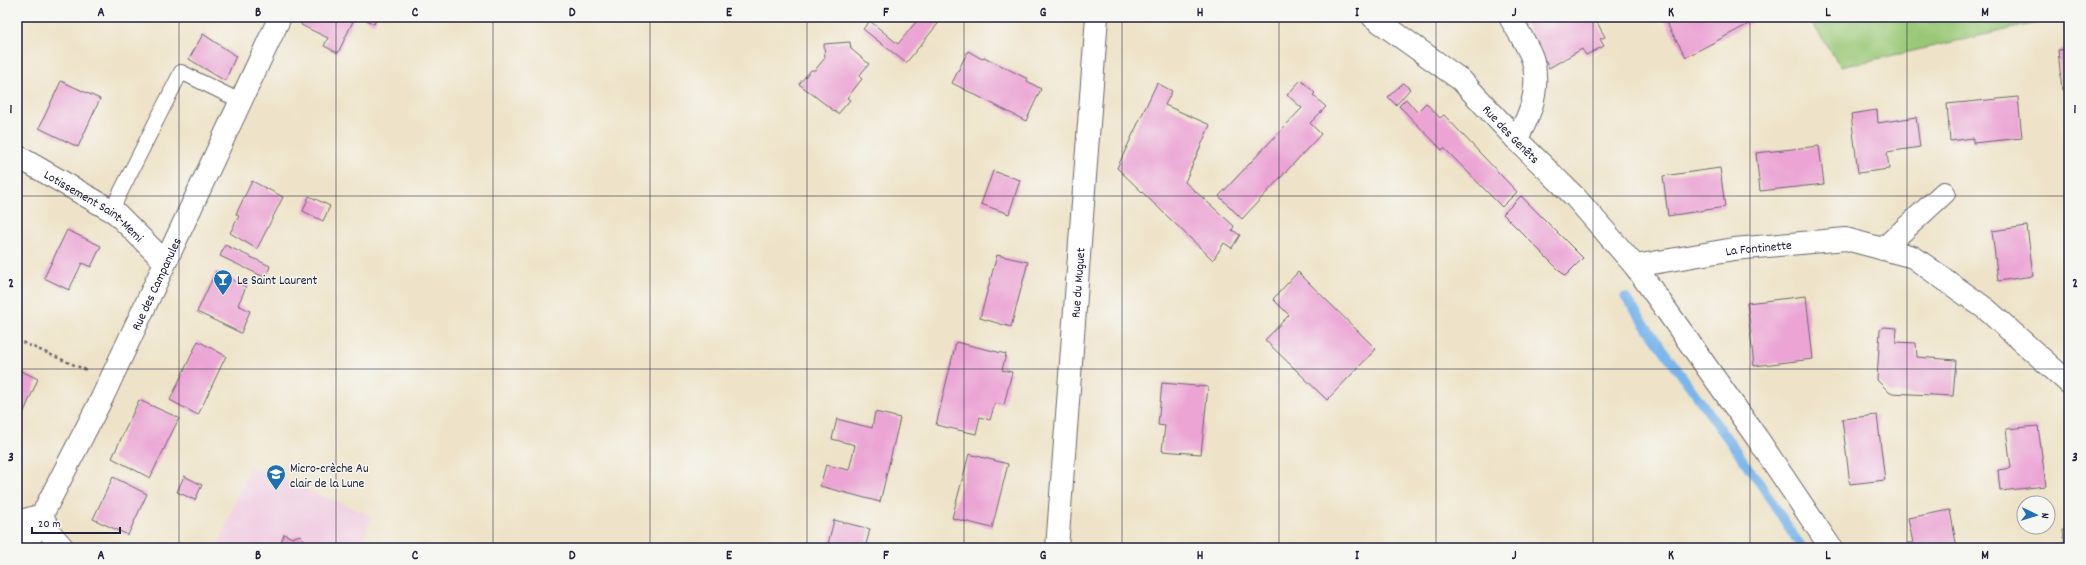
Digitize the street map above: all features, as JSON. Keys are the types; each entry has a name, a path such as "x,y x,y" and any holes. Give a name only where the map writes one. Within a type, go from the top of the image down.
{"street":[{"name":"Rue des Campanules","path":"25,548 110,380 164,262 242,102 280,17"},
{"name":"Rue du Muguet","path":"1057,548 1097,17"},
{"name":"Rue des Genêts","path":"1373,17 1461,80 1516,139 1576,198 1635,266 1757,438 1831,548"},
{"path":"1510,17 1532,60 1536,88 1527,121 1516,139"},
{"name":"Lotissement Saint-Memi","path":"17,156 116,213 164,262"},
{"path":"1883,249 1944,193"},
{"name":"La Fontinette","path":"1635,266 1734,249 1846,240 1913,257 1980,305 2069,382"},
{"path":"17,522 42,515 51,534 63,548"}],"lane":[{"path":"111,211 181,72 242,102"}],"path":[{"path":"17,340 110,380"}],"shaded area":[{"name":"Micro-crèche Au clair de la Lune","path":"250,467 372,516 359,548 217,548"}],"green space":[{"path":"1808,17 2064,17 1841,67"}],"building":[{"path":"304,17 355,17 338,53 324,46 328,38 301,25"},
{"path":"362,17 377,17 374,24"},
{"path":"920,17 937,17 941,20 906,63 863,29 870,21 898,44"},
{"path":"1521,17 1594,17 1605,37 1600,39 1604,46 1586,55 1582,49 1549,68"},
{"path":"1663,17 1762,17 1686,57"},
{"path":"203,34 236,56 225,81 189,59"},
{"path":"850,42 851,49 869,64 859,76 862,79 847,98 850,100 838,114 799,84 811,70 815,70 825,58 824,44"},
{"path":"2069,49 2069,89 2062,90 2058,50"},
{"path":"968,51 982,59 984,57 1028,79 1027,81 1041,89 1026,121 952,83"},
{"path":"1301,80 1315,93 1313,95 1326,107 1310,123 1321,134 1242,219 1219,196 1302,108 1287,95"},
{"path":"61,81 100,99 78,147 39,128"},
{"path":"1157,83 1172,91 1165,105 1210,125 1185,182 1234,226 1232,230 1240,235 1232,248 1224,243 1213,260 1117,168"},
{"path":"1403,83 1410,89 1396,105 1388,97"},
{"path":"2018,97 2022,138 1973,143 1973,138 1950,141 1947,104"},
{"path":"1406,99 1417,112 1426,103 1440,118 1444,115 1517,192 1502,207 1444,148 1442,150 1399,106"},
{"path":"1877,110 1878,123 1916,117 1920,147 1887,152 1889,169 1858,173 1851,114"},
{"path":"1819,146 1824,184 1760,191 1756,153"},
{"path":"1720,168 1725,207 1668,216 1663,176"},
{"path":"993,171 1020,180 1009,214 981,204"},
{"path":"252,181 283,197 257,249 230,233 239,216 236,214"},
{"path":"309,196 330,206 323,221 303,211"},
{"path":"1521,196 1583,258 1565,276 1503,214"},
{"path":"2027,226 2033,276 1998,281 1992,231"},
{"path":"67,230 101,246 91,267 82,263 69,290 44,278"},
{"path":"225,245 270,266 266,278 220,256"},
{"path":"997,255 1028,262 1011,327 980,318"},
{"name":"Le Saint Laurent","path":"216,271 246,287 238,305 250,311 241,333 197,312"},
{"path":"1298,272 1376,349 1327,400 1265,340 1289,315 1273,299"},
{"path":"1806,296 1813,359 1754,366 1747,303"},
{"path":"1884,327 1897,328 1896,342 1916,343 1917,357 1956,360 1953,396 1890,393 1877,380 1880,330"},
{"path":"198,341 226,356 198,415 170,400"},
{"path":"956,342 1006,354 1002,370 1012,372 1004,405 995,403 990,420 980,417 976,434 936,425"},
{"path":"17,369 38,379 17,428"},
{"path":"1162,383 1208,387 1201,454 1162,451 1165,426 1158,425"},
{"path":"139,400 179,418 150,478 112,458"},
{"path":"875,412 900,418 880,502 820,486 826,465 849,470 855,445 832,439 837,419 872,428"},
{"path":"1877,415 1885,480 1850,484 1842,419"},
{"path":"2038,426 2046,486 2000,491 1998,470 2011,468 2006,429"},
{"path":"969,454 1008,464 992,528 952,518"},
{"path":"184,476 202,485 195,500 177,492"},
{"path":"113,477 147,494 128,535 93,519"},
{"path":"1950,510 1957,548 1909,548 1908,543 1913,543 1908,518"},
{"path":"834,520 870,529 865,548 827,548"},
{"path":"2063,530 2069,530 2069,548 2065,548"},
{"path":"284,534 292,538 300,535 306,542 314,544 313,548 279,548"}],"waterway":[{"path":"1625,297 1759,482 1802,548"}],"place":[{"name":"Le Saint Laurent","path":"223,296"},
{"name":"Micro-crèche Au clair de la Lune","path":"276,491"}]}
